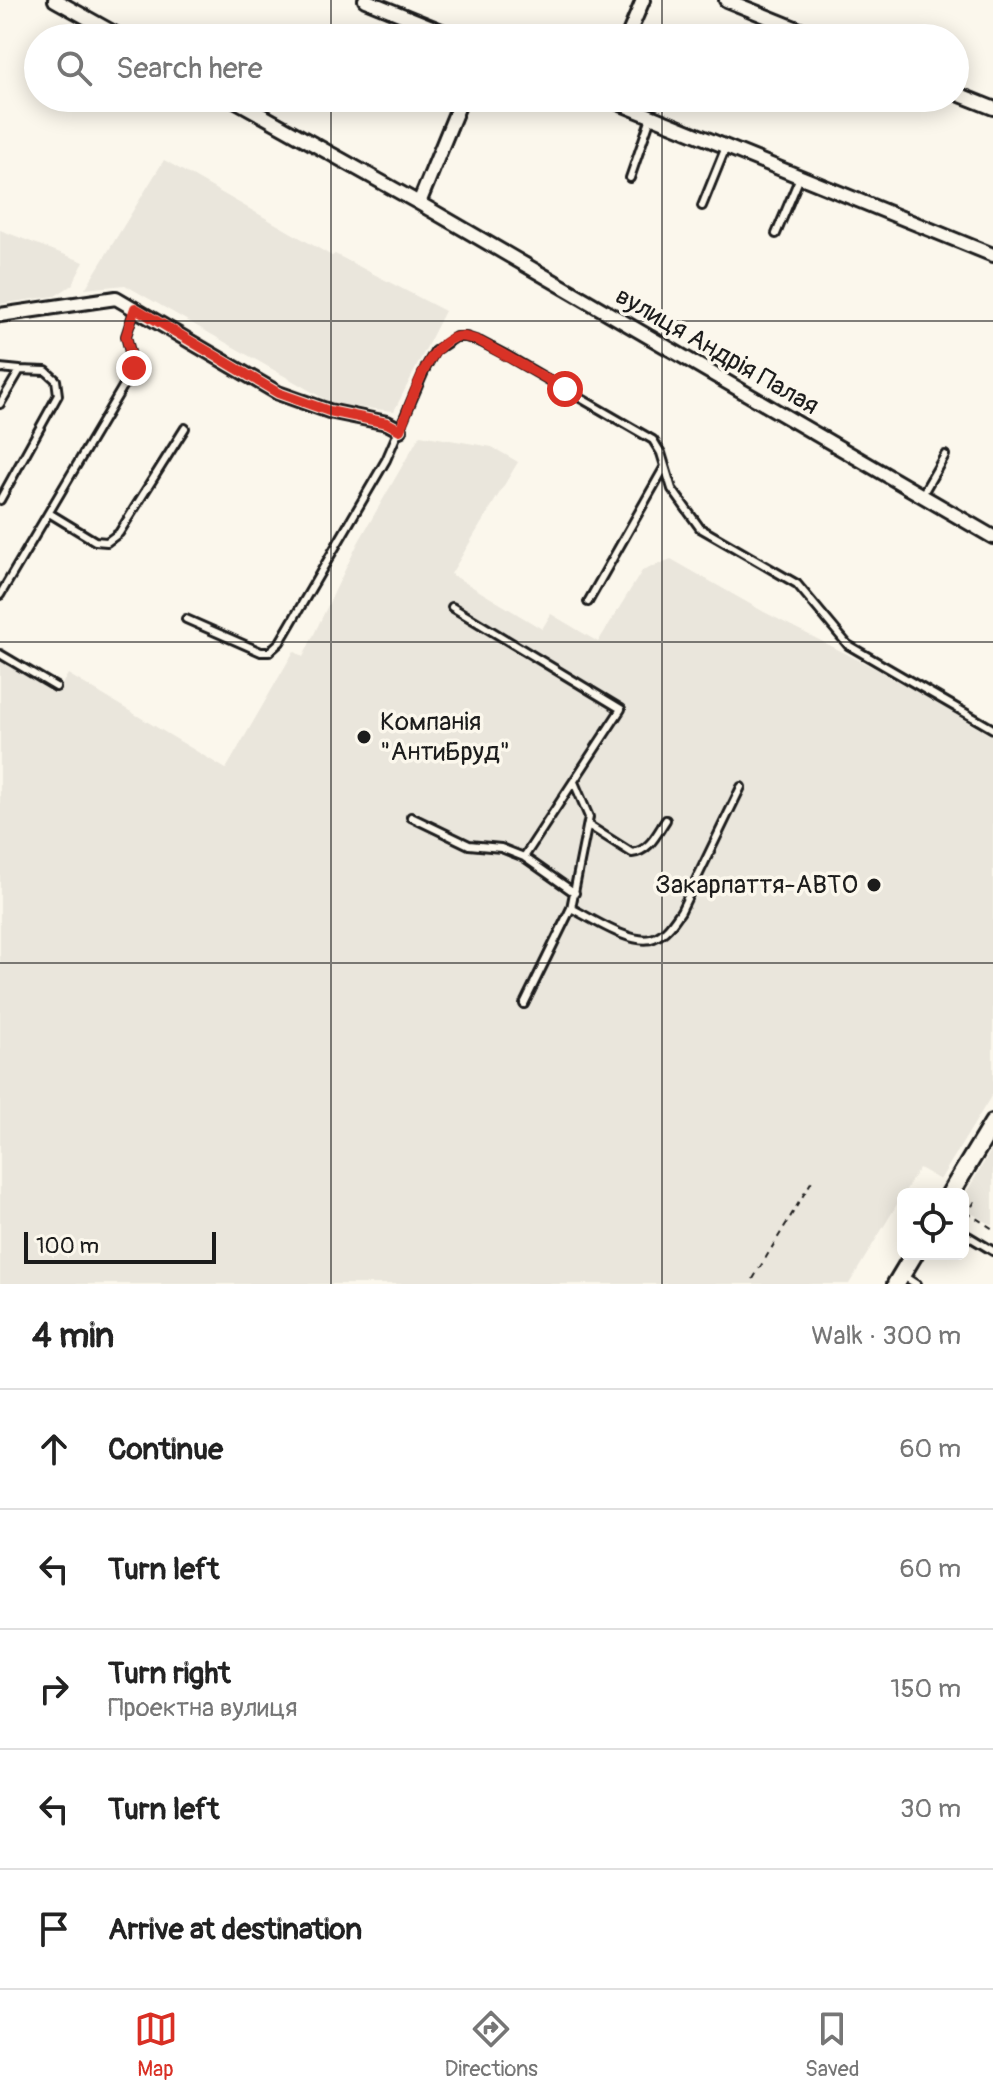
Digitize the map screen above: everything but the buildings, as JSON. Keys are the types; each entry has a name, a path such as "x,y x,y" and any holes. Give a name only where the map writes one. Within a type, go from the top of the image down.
{"street":[{"path":"55,0 98,24"},
{"path":"365,0 424,24"},
{"path":"633,24 643,0"},
{"path":"726,0 785,24"},
{"path":"969,99 993,108"},
{"name":"вулиця Андрія Палая","path":"256,112 419,203 993,537"},
{"path":"419,203 456,112"},
{"path":"641,112 993,255"},
{"path":"0,315 116,298 278,393 329,411 387,423 400,430"},
{"path":"954,1188 993,1123"},
{"path":"905,1281 912,1260"}],"lane":[{"path":"630,178 651,116"},
{"path":"702,206 726,147"},
{"path":"776,234 800,177"},
{"path":"0,595 134,368 126,336 135,308"},
{"path":"186,619 261,652 269,652 280,642 386,460 435,351 456,337 466,337 504,354 633,427 658,446 672,489 700,528 797,584 848,645 993,729"},
{"path":"0,368 46,371 56,380 58,395 0,500"},
{"path":"0,404 20,370"},
{"path":"49,513 95,541 107,542 119,533 185,428"},
{"path":"922,495 945,455"},
{"path":"588,602 664,468"},
{"path":"452,607 621,709 524,857"},
{"path":"0,654 56,687"},
{"path":"524,1004 571,908 575,893 588,825 587,810 574,782"},
{"path":"571,908 633,939 652,939 668,929 681,911 741,787"},
{"path":"411,817 469,845 501,848 524,857 575,893"},
{"path":"588,825 632,853 647,848 666,820"},
{"path":"969,1237 993,1251"}],"path":[{"path":"753,1279 813,1179"},
{"path":"975,1201 968,1213 993,1229"}],"shaded area":[{"path":"164,160 332,256 335,254 445,311 394,411 335,405 125,285 85,289"},
{"path":"0,230 84,262 72,285 55,296 0,304"},
{"path":"420,435 492,447 518,462 451,574 542,629 551,614 598,642 642,571 671,559 764,612 902,682 993,737 993,1093 940,1180 919,1168 907,1188 897,1188 897,1204 849,1284 0,1284 0,661 57,693 68,674 226,769 294,651 303,657 358,543"},
{"path":"993,1147 993,1226 969,1212 969,1188"}],"place":[{"name":"Компанія \"АнтиБруд\"","path":"364,737"},
{"name":"Закарпаття-АВТО","path":"874,885"}],"route":[{"path":"134,368 126,336 135,308 295,401 387,423 400,430 435,351 456,337 481,342 565,389"}]}
